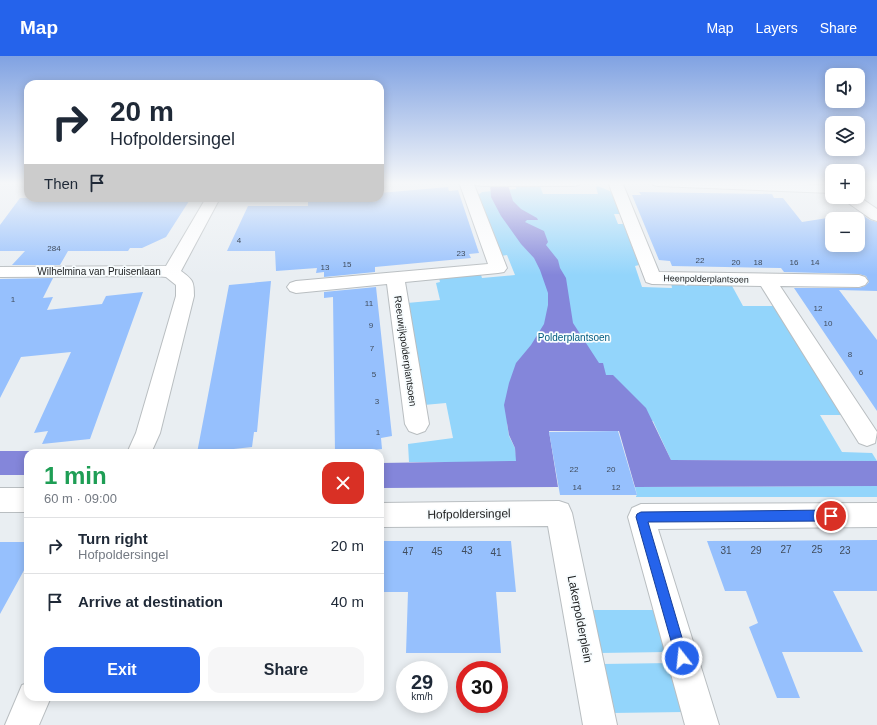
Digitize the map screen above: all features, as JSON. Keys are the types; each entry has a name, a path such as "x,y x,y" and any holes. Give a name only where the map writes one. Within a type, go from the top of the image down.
{"street":[{"path":"171,272 204,213"},
{"path":"296,287 498,268 478,213"},
{"name":"Heenpolderplantsoen","path":"627,213 652,278 859,281"},
{"name":"Wilhelmina van Pruisenlaan","path":"0,272 156,271 171,272 184,283 185,296 148,434 141,449"},
{"name":"Reeuwijkpolderplantsoen","path":"396,277 417,424"},
{"path":"767,280 867,436"},
{"path":"0,500 24,500"},
{"name":"Hofpoldersingel","path":"384,515 559,513"},
{"name":"Lakerpolderplein","path":"559,513 600,725"},
{"path":"702,725 641,517 877,515"},
{"path":"22,725 32,701"}],"green space":[{"name":"Polderplantsoen","path":"485,213 620,213 614,214 618,224 624,224 639,265 635,266 642,287 672,288 671,283 731,284 743,306 774,306 843,415 820,415 842,452 872,453 877,461 671,460 653,421 507,423 509,436 515,448 517,462 409,462 408,444 453,438 446,403 424,405 407,303 440,300 436,283 440,282 439,278 481,275 482,278 515,275 507,255 501,256"},
{"path":"877,486 877,497 636,497 635,487"},
{"path":"591,610 656,610 668,652 599,653"},
{"path":"671,663 684,712 611,713 602,664"}],"water":[{"path":"500,213 529,213 537,218 538,220 527,220 525,222 544,231 548,242 546,245 558,260 560,268 566,278 573,323 599,363 603,363 606,375 613,375 646,408 671,460 877,461 877,486 635,487 619,431 549,431 558,487 384,488 384,463 516,461 515,448 509,435 504,405 509,383 516,363 531,345 544,324 548,305 548,293 534,258 521,244"},
{"path":"0,451 24,451 24,475 0,475"}],"building":[{"path":"9,213 181,213 166,237 142,248 130,248 128,251 68,251 60,265 12,265 25,251 0,251 0,225"},
{"path":"245,213 466,213 479,253 469,254 471,258 375,267 375,272 324,277 324,272 316,273 317,268 276,271 275,251 227,251"},
{"path":"640,213 795,213 802,222 825,218 825,252 865,252 865,217 877,222 877,291 839,290 877,340 877,411 794,288 859,288 865,286 869,282 866,276 859,274 784,272 781,268 672,266 670,261 659,260"},
{"path":"53,278 43,298 53,297 47,310 102,304 106,296 143,292 90,439 42,444 48,431 34,433 71,352 21,357 0,398 0,279"},
{"path":"271,281 257,432 254,432 252,447 234,449 198,449 229,285"},
{"path":"376,287 392,436 381,438 382,449 335,449 333,297 324,298 324,292"},
{"path":"618,431 637,495 560,495 549,432"},
{"path":"877,540 877,591 833,591 863,652 782,652 800,698 777,698 749,627 758,623 746,591 725,591 707,541"},
{"path":"384,541 511,541 516,592 496,592 501,653 406,653 408,592 384,592"},
{"path":"0,542 24,542 24,570 0,614"}],"route":[{"path":"682,658 641,517 831,516"}]}
